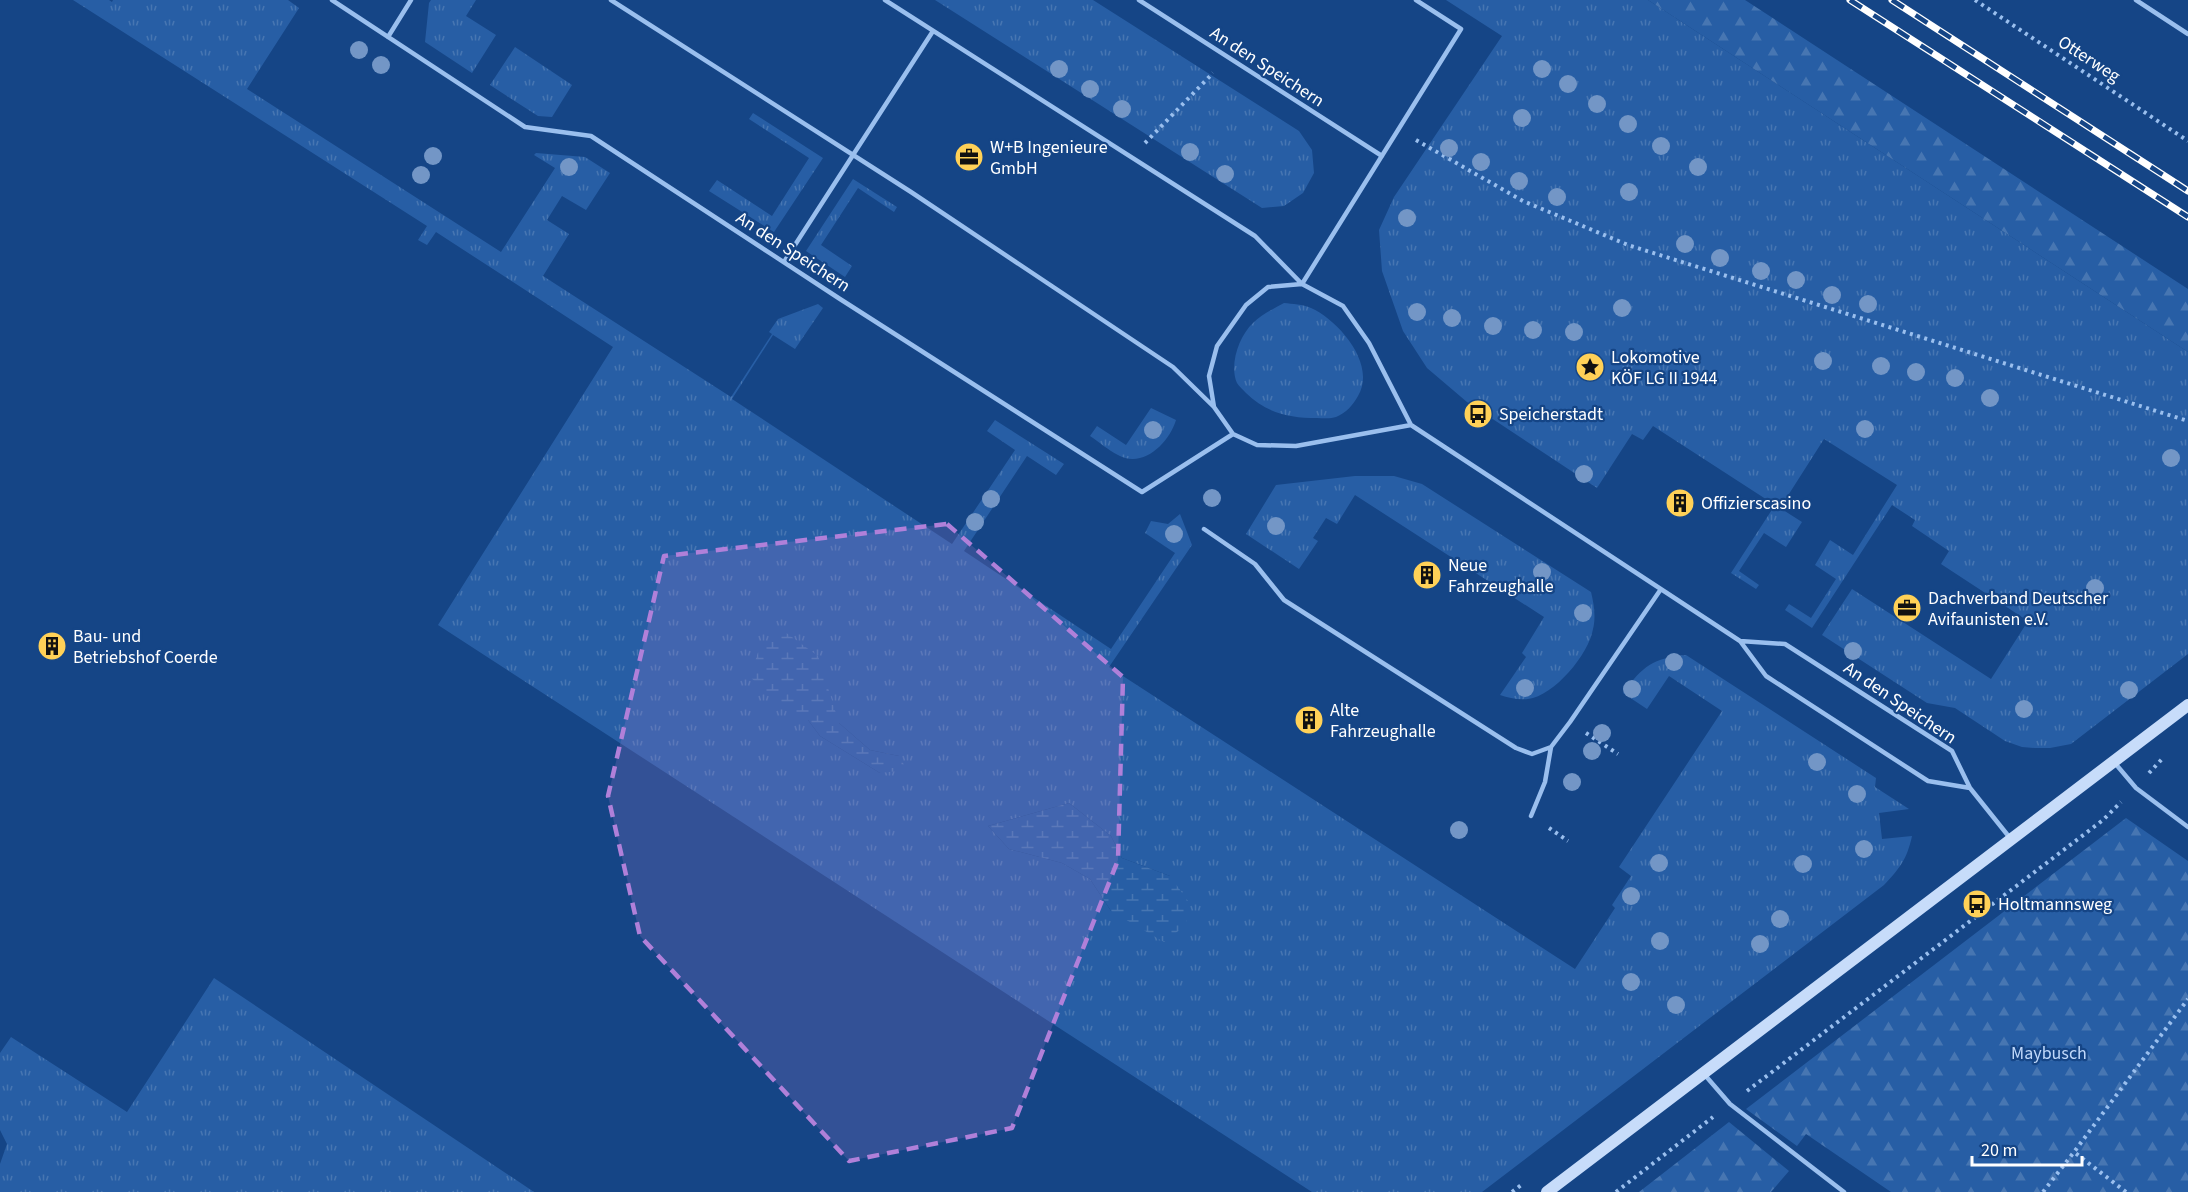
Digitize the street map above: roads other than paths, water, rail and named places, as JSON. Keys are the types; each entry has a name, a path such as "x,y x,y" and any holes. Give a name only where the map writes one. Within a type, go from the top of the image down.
{"street":[{"path":"1547,1192 2188,705"}],"lane":[{"name":"An den Speichern","path":"332,0 525,127 591,136 1142,492 1233,435"},
{"path":"388,37 411,0"},
{"path":"611,0 853,155 1173,367 1214,407 1233,435 1257,445 1296,446 1411,425"},
{"name":"An den Speichern","path":"885,0 1255,236 1302,284 1343,306 1369,343 1411,425 1740,641 1766,676 1928,781 1970,788"},
{"name":"An den Speichern","path":"1139,0 1382,156"},
{"path":"1214,407 1209,376 1217,346 1246,305 1268,287 1302,284 1461,29 1416,0"},
{"path":"2136,0 2188,34"},
{"path":"783,262 933,31"},
{"path":"1204,529 1255,564 1284,600 1516,748 1532,753 1551,747"},
{"path":"1531,816 1545,782 1551,747 1661,589"},
{"name":"An den Speichern","path":"1740,641 1785,644 1913,725 1952,751 1970,788"},
{"path":"2114,762 2136,788 2188,826"},
{"path":"1970,788 2012,840"},
{"path":"1703,1073 1730,1104 1844,1192"}],"railway":[{"path":"1850,0 2188,217"},
{"path":"1892,0 2188,191"}],"place":[{"name":"W+B Ingenieure GmbH","path":"969,157"},
{"name":"Lokomotive KÖF LG II 1944","path":"1590,367"},
{"name":"Speicherstadt","path":"1478,414"},
{"name":"Offizierscasino","path":"1680,503"},
{"name":"Neue Fahrzeughalle","path":"1427,575"},
{"name":"Dachverband Deutscher Avifaunisten e.V.","path":"1907,608"},
{"name":"Bau- und Betriebshof Coerde","path":"52,646"},
{"name":"Alte Fahrzeughalle","path":"1309,720"},
{"name":"Holtmannsweg","path":"1977,904"}],"park label":[{"name":"Maybusch","path":"2049,1053"}]}
